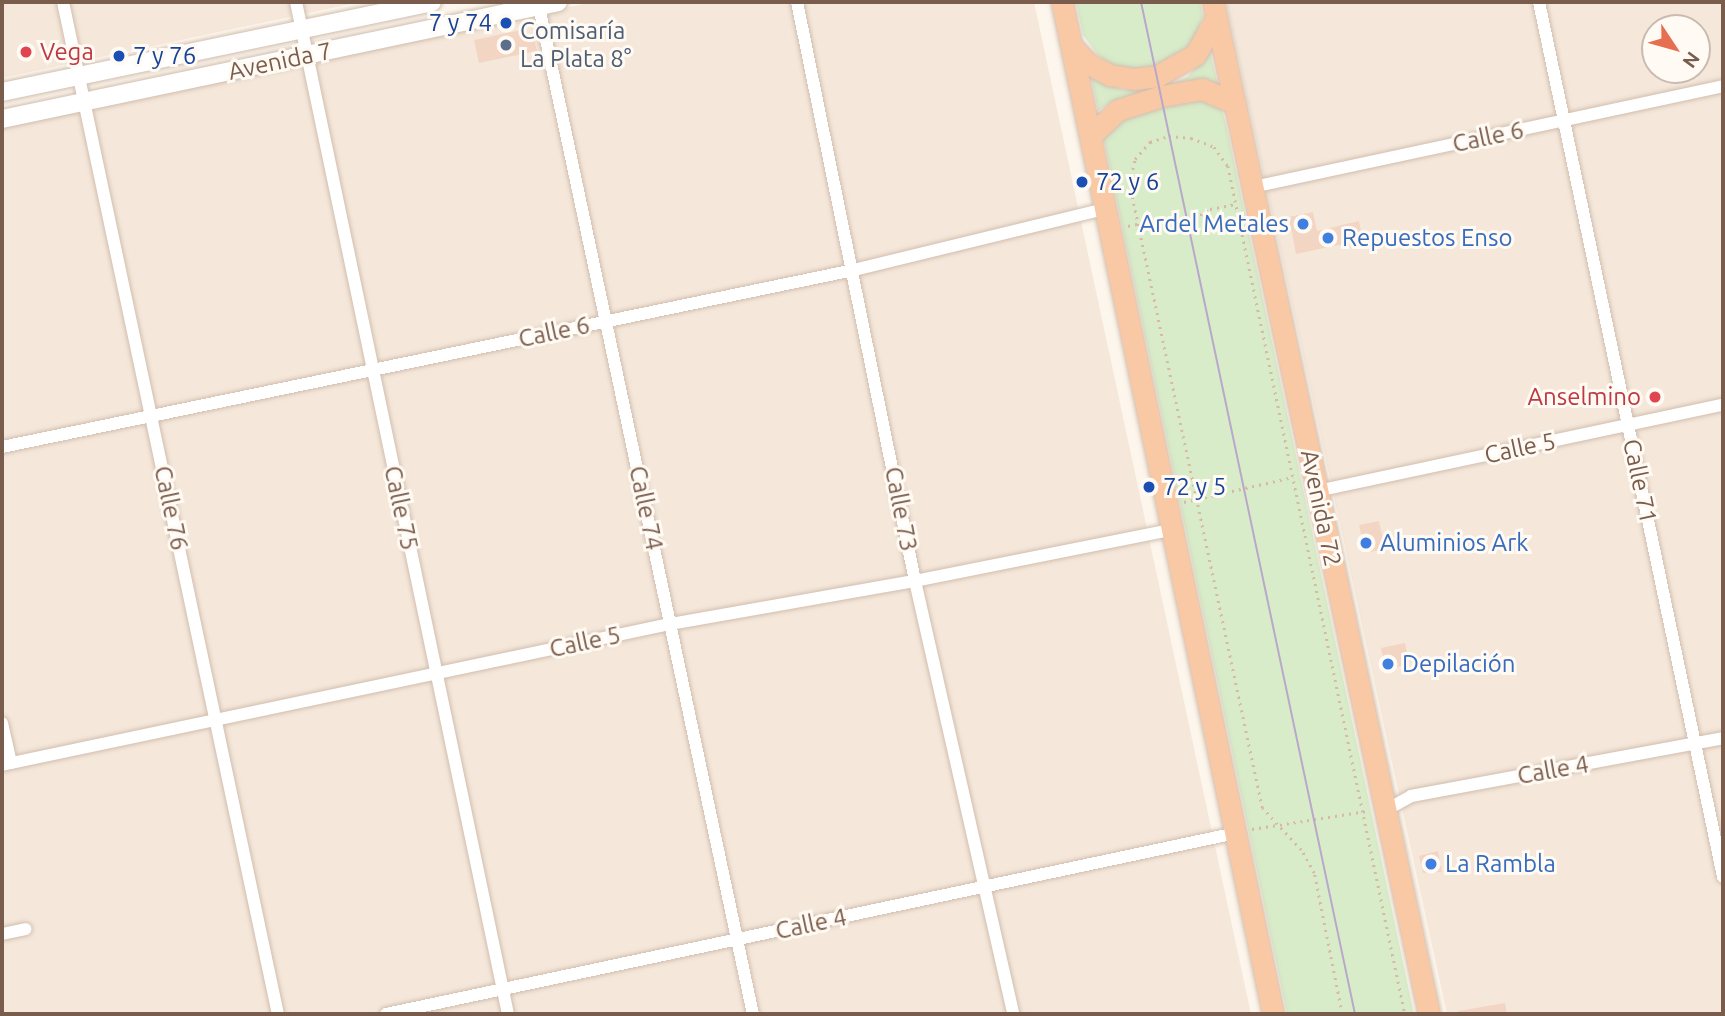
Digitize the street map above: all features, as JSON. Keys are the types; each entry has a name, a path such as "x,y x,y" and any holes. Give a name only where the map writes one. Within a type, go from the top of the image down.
{"highway":[{"path":"1062,2 1273,1014"},
{"path":"1072,47 1089,64 1110,75 1134,79 1157,76 1195,55 1214,10"},
{"name":"Avenida 72","path":"1214,10 1235,103 1248,197 1376,810 1429,1014"},
{"path":"1090,136 1118,110 1162,96 1202,89 1235,103"}],"main road":[{"name":"Avenida 7","path":"2,93 432,2"},
{"name":"Avenida 7","path":"2,119 558,2"}],"street":[{"name":"Calle 76","path":"63,2 278,1014"},
{"name":"Calle 75","path":"296,2 508,1014"},
{"name":"Calle 73","path":"797,2 855,270 915,581 1013,1014"},
{"name":"Calle 71","path":"1539,2 1723,877"},
{"name":"Calle 74","path":"539,4 753,1014"},
{"name":"Calle 6","path":"1248,197 1564,120 1723,86"},
{"name":"Calle 6","path":"2,447 1107,219"},
{"name":"Calle 5","path":"1308,480 1628,425 1723,405"},
{"name":"Calle 5","path":"6,764 670,624 915,581 1170,530"},
{"path":"2,723 6,764"},
{"name":"Calle 4","path":"1376,810 1411,796 1723,738"},
{"name":"Calle 4","path":"386,1014 1236,833"},
{"path":"2,934 25,929"}],"path":[{"path":"1342,1014 1314,873 1301,850 1262,808 1137,224 1129,183 1135,159 1150,142 1169,136 1191,138 1214,148 1248,197 1376,810 1405,1014"},
{"path":"1107,219 1137,224 1158,219 1188,222 1210,209 1248,197"},
{"path":"1167,506 1308,480"},
{"path":"1236,833 1275,824 1376,810"}],"shaded area":[{"path":"2,2 360,2 2,78"},
{"path":"593,2 1034,2 1251,1014 2,1014 2,127"},
{"path":"1226,2 1723,2 1723,1014 1447,1014"}],"green space":[{"path":"1076,2 1200,2 1203,16 1193,44 1147,71 1112,66 1097,54 1083,35"},
{"path":"1210,52 1219,89 1111,102 1098,111 1091,77 1123,90 1169,85 1187,77"},
{"path":"1200,97 1222,110 1226,124 1414,1014 1287,1014 1103,136 1118,115"}],"building":[{"name":"Comisaría La Plata 8°","path":"521,30 534,38 537,51 479,63 474,40"},
{"name":"Repuestos Enso","path":"1313,212 1317,231 1359,221 1363,240 1296,254 1289,217"},
{"path":"1379,521 1385,549 1365,553 1359,525"},
{"path":"1405,643 1409,664 1386,670 1381,648"},
{"name":"La Rambla","path":"1438,851 1442,872 1423,873 1419,856"},
{"path":"1505,1003 1507,1014 1459,1014 1458,1011"}],"tram line":[{"path":"1141,2 1355,1014"}],"place":[{"name":"7 y 74","path":"506,23"},
{"name":"Comisaría La Plata 8°","path":"506,45"},
{"name":"Vega","path":"26,52"},
{"name":"7 y 76","path":"119,56"},
{"name":"72 y 6","path":"1082,182"},
{"name":"Ardel Metales","path":"1303,224"},
{"name":"Repuestos Enso","path":"1328,238"},
{"name":"Anselmino","path":"1655,397"},
{"name":"72 y 5","path":"1149,487"},
{"name":"Aluminios Ark","path":"1366,543"},
{"name":"Depilación","path":"1388,664"},
{"name":"La Rambla","path":"1431,864"}]}
